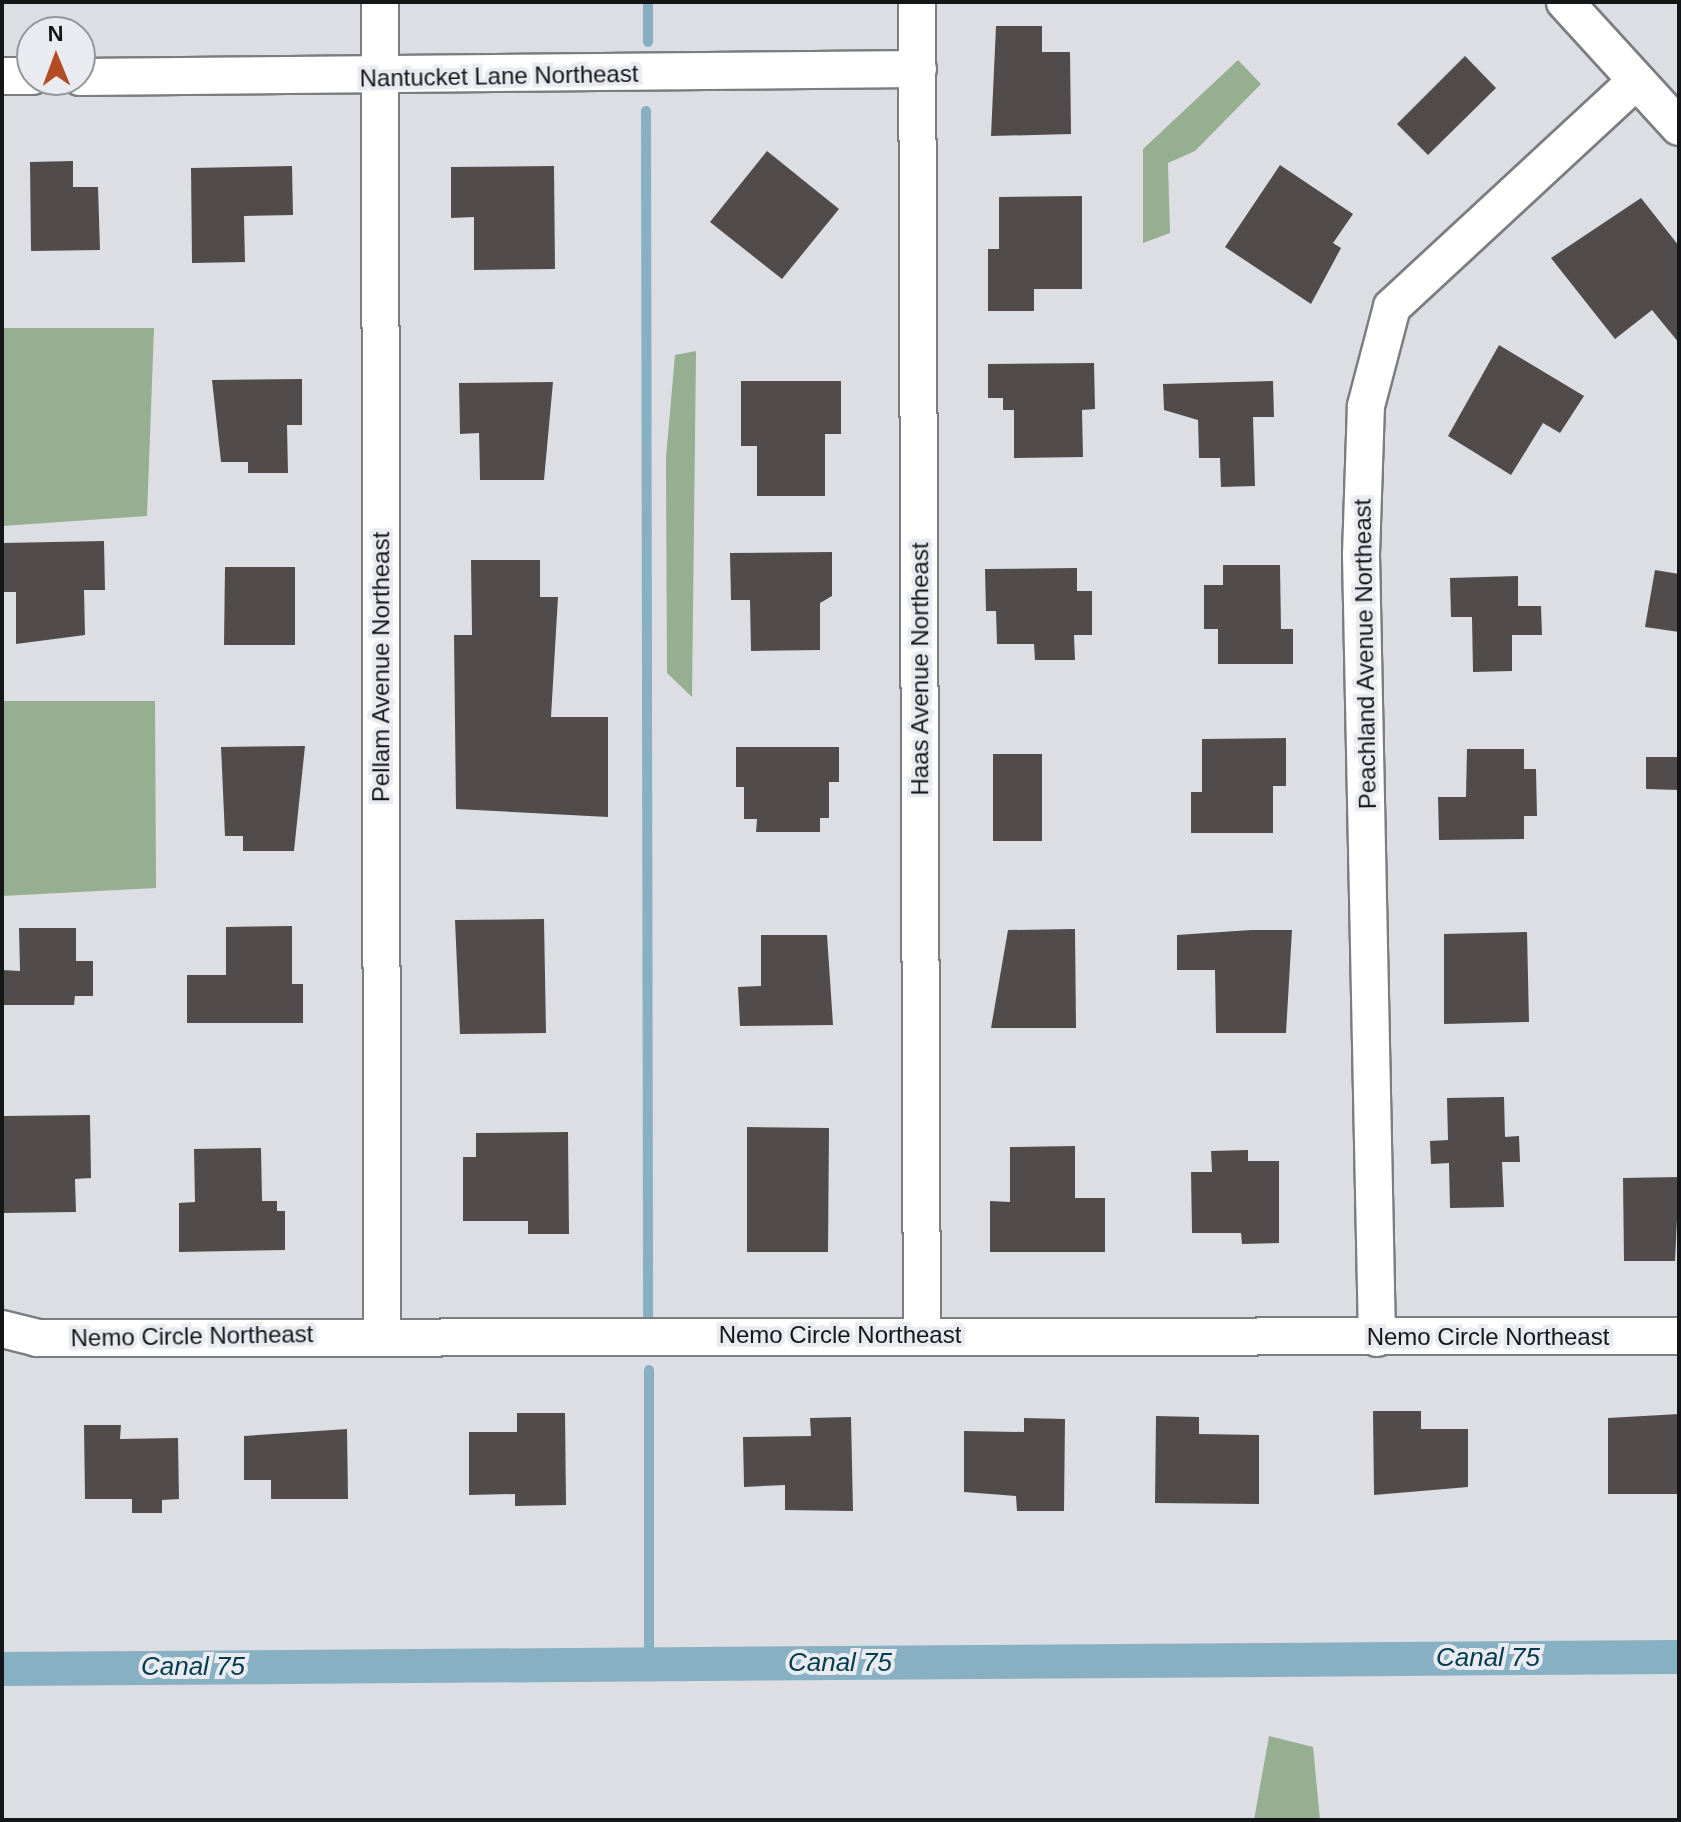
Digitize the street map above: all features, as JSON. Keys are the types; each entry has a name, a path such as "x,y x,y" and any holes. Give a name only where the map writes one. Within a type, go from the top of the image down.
{"street":[{"name":"Pellam Avenue Northeast","path":"380,2 382,1332"},
{"name":"Haas Avenue Northeast","path":"917,2 922,1336"},
{"path":"1565,2 1679,127"},
{"name":"Nantucket Lane Northeast","path":"96,77 381,79 918,69"},
{"name":"Peachland Avenue Northeast","path":"1377,1338 1361,555 1366,406 1392,307 1636,81"},
{"name":"Nemo Circle Northeast","path":"2,1329 37,1338 382,1332 1377,1338 1679,1336"}],"green space":[{"path":"1238,60 1261,84 1195,151 1168,163 1170,233 1143,243 1143,149"},
{"path":"2,328 154,328 147,516 2,526"},
{"path":"696,351 692,697 667,673 666,458 675,355"},
{"path":"2,701 155,701 156,888 2,896"},
{"path":"1269,1736 1313,1747 1320,1820 1254,1820"}],"building":[{"path":"996,26 1042,26 1042,52 1070,52 1071,134 991,136"},
{"path":"1465,56 1496,88 1428,155 1397,124"},
{"path":"767,151 839,209 782,279 710,222"},
{"path":"73,161 73,187 98,187 100,250 31,251 30,162"},
{"path":"1280,165 1353,214 1333,243 1341,248 1311,304 1225,247"},
{"path":"292,166 293,215 244,216 245,262 192,263 191,168"},
{"path":"554,166 555,269 474,270 474,217 451,218 451,167"},
{"path":"1082,196 1082,289 1034,289 1034,311 988,311 988,249 999,249 999,197"},
{"path":"1641,198 1679,246 1679,343 1652,310 1615,339 1551,258"},
{"path":"1499,345 1584,396 1560,433 1543,423 1511,475 1448,436"},
{"path":"1094,363 1095,409 1082,410 1083,457 1014,458 1014,410 1003,410 1003,398 988,398 988,364"},
{"path":"302,379 302,425 287,425 288,473 248,473 248,462 221,462 212,380"},
{"path":"741,381 841,381 841,434 825,434 825,496 757,496 757,446 741,446"},
{"path":"1273,381 1274,417 1253,417 1255,486 1221,487 1220,458 1199,458 1198,420 1164,410 1163,384"},
{"path":"553,382 544,480 480,480 479,433 460,434 459,383"},
{"path":"104,541 105,590 84,590 85,635 16,644 16,592 3,592 2,543"},
{"path":"832,552 832,596 820,603 820,650 751,651 750,600 731,600 730,553"},
{"path":"471,560 540,560 540,597 558,597 551,717 608,717 608,817 456,809 454,635 472,635"},
{"path":"1223,565 1280,565 1281,629 1293,629 1293,664 1218,664 1218,629 1204,629 1204,585 1223,585"},
{"path":"225,567 295,567 295,645 224,645"},
{"path":"1077,568 1077,591 1092,591 1092,635 1074,635 1075,660 1035,660 1034,644 997,644 996,611 986,611 985,569"},
{"path":"1655,570 1679,574 1679,632 1645,627"},
{"path":"1518,576 1518,606 1541,606 1542,635 1512,635 1512,671 1473,672 1472,617 1451,617 1450,578"},
{"path":"1286,738 1286,786 1273,786 1273,833 1191,833 1191,792 1202,792 1202,739"},
{"path":"305,746 294,851 243,851 243,836 225,836 221,747"},
{"path":"736,747 839,747 839,782 829,782 829,818 820,818 820,832 756,832 757,819 744,819 744,787 736,787"},
{"path":"1467,749 1524,749 1524,769 1536,769 1537,816 1524,816 1524,839 1439,840 1438,797 1466,797"},
{"path":"993,754 1042,754 1042,841 993,841"},
{"path":"1646,757 1679,757 1679,790 1646,789"},
{"path":"544,919 546,1033 460,1034 455,920"},
{"path":"292,926 292,984 303,984 303,1023 187,1023 187,975 226,975 226,927"},
{"path":"19,928 76,928 76,961 93,961 93,996 75,996 74,1005 2,1005 2,970 20,971"},
{"path":"1075,929 1076,1028 991,1028 1008,930"},
{"path":"1292,930 1286,1033 1216,1033 1215,970 1177,970 1177,935"},
{"path":"1527,932 1529,1022 1444,1024 1444,934"},
{"path":"761,935 827,935 833,1025 740,1026 738,987 761,986"},
{"path":"1504,1097 1505,1137 1519,1136 1520,1162 1502,1162 1504,1207 1450,1208 1449,1163 1431,1164 1430,1141 1448,1140 1447,1098"},
{"path":"90,1115 91,1178 75,1179 76,1212 2,1213 4,1116"},
{"path":"747,1127 829,1128 828,1252 747,1252"},
{"path":"568,1132 569,1234 528,1234 528,1221 463,1221 463,1157 476,1157 476,1133"},
{"path":"1075,1146 1075,1198 1105,1198 1105,1252 990,1252 990,1201 1010,1202 1010,1147"},
{"path":"261,1148 262,1201 277,1201 277,1211 285,1211 285,1250 179,1252 179,1203 195,1202 194,1149"},
{"path":"1248,1150 1248,1161 1279,1161 1279,1243 1242,1244 1241,1233 1192,1233 1191,1172 1212,1172 1211,1151"},
{"path":"1679,1177 1675,1261 1624,1261 1623,1178"},
{"path":"1373,1411 1421,1411 1421,1429 1468,1429 1468,1487 1374,1495"},
{"path":"517,1413 565,1413 566,1505 515,1506 515,1494 469,1495 469,1432 517,1432"},
{"path":"1679,1414 1679,1494 1608,1494 1608,1418"},
{"path":"1156,1416 1199,1417 1199,1434 1259,1435 1259,1504 1155,1503"},
{"path":"851,1417 853,1511 785,1510 785,1485 744,1487 743,1437 811,1436 810,1418"},
{"path":"1024,1418 1065,1419 1064,1511 1017,1511 1016,1496 964,1492 964,1431 1024,1432"},
{"path":"84,1425 121,1425 120,1439 178,1438 179,1499 162,1500 162,1513 132,1513 132,1499 85,1499"},
{"path":"347,1429 348,1499 271,1499 271,1480 244,1480 244,1436"}],"waterway":[{"path":"648,2 648,42"},
{"path":"646,111 648,1315"},
{"path":"649,1370 649,1665"},
{"name":"Canal 75","path":"2,1669 1679,1657"}]}
